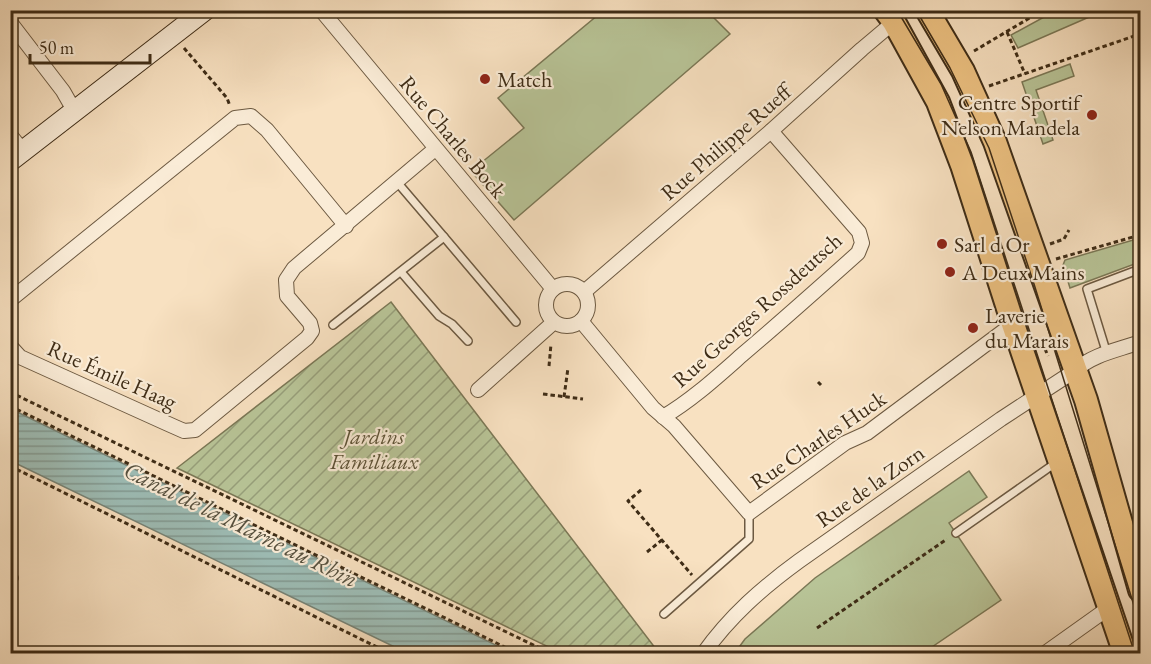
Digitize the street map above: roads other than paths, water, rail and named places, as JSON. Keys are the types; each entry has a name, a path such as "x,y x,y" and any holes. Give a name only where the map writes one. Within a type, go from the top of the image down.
{"main road":[{"path":"17,156 205,10"},
{"path":"927,10 963,71 1042,255 1066,344 1086,399 1140,589"},
{"path":"889,16 938,102 962,165 1013,324 1125,654"}],"street":[{"name":"Rue Charles Bock","path":"321,10 553,289"},
{"name":"Rue Philippe Rueff","path":"584,292 771,131 862,49 889,16"},
{"path":"10,22 63,91 75,112"},
{"path":"10,300 235,118 251,116 267,130 346,226"},
{"name":"Rue Georges Rossdeutsch","path":"581,321 663,417 676,410 729,367 858,253 862,243 859,232 771,131"},
{"path":"10,135 17,156"},
{"name":"Rue Émile Haag","path":"10,346 20,357 184,431 195,430 307,338 312,331 310,323 287,296 286,280 294,268 435,149"},
{"path":"566,284 579,287 584,292 588,310 581,321 565,326 554,322 547,312 546,305 549,293 553,289 566,284"},
{"path":"478,390 554,322"},
{"name":"Rue Charles Huck","path":"663,417 674,426 749,513 846,443 867,433 1013,324"},
{"name":"Rue de la Zorn","path":"703,654 739,609 768,584 1084,363 1140,342"},
{"path":"1044,654 1110,607"}],"lane":[{"path":"397,182 516,322"},
{"path":"333,326 444,237"},
{"path":"1107,354 1087,289 1140,269"},
{"path":"401,272 439,316 452,324 468,341"},
{"path":"956,533 1059,460"},
{"path":"664,614 749,538 749,513"}],"water":[{"name":"Canal de la Marne au Rhin","path":"11,409 512,653 407,653 11,461"}],"tram line":[{"path":"897,10 941,84 971,152 1135,654"},
{"path":"916,10 950,68 989,148 1034,284 1140,625"}],"place":[{"name":"Match","path":"485,79"},
{"name":"Centre Sportif Nelson Mandela","path":"1092,115"},
{"name":"Sarl d Or","path":"942,244"},
{"name":"A Deux Mains","path":"950,272"},
{"name":"Laverie du Marais","path":"973,328"}],"park label":[{"name":"Jardins Familiaux","path":"374,449"}]}
